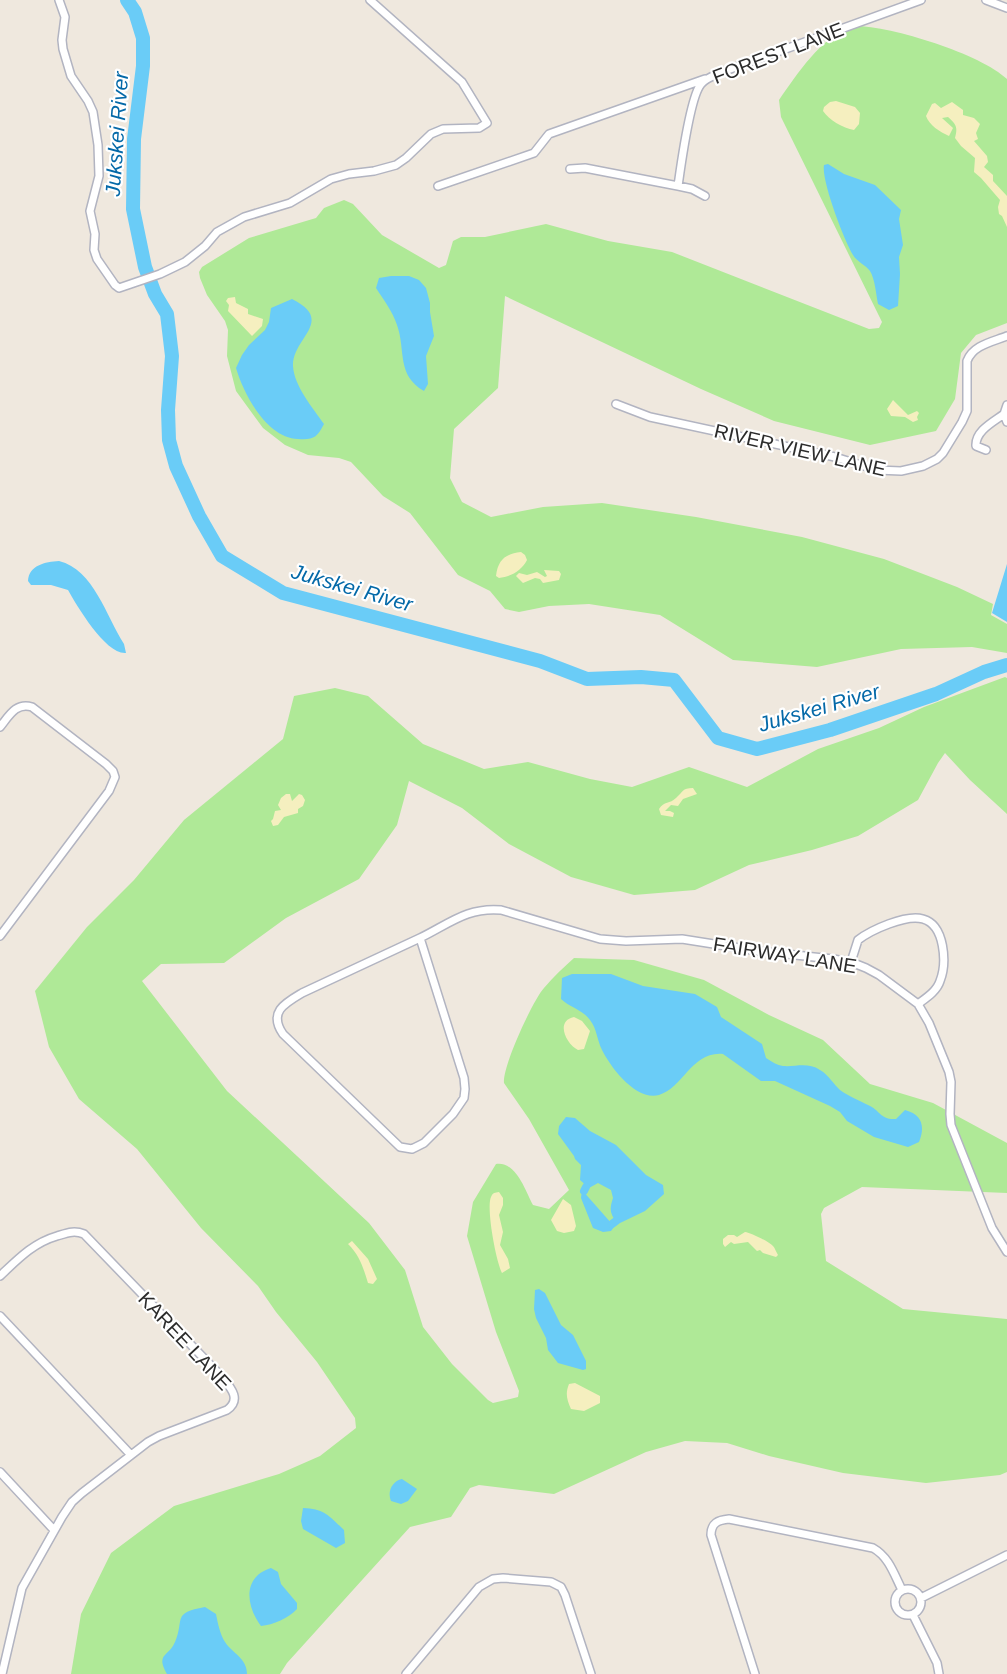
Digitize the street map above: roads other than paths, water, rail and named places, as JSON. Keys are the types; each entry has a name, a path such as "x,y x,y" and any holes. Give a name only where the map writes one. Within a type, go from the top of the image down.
{"street":[{"path":"59,0 64,13 63,49 71,76 93,112 98,145 99,176 90,211 95,252 117,287 129,286 185,262 205,246 217,232 244,217 290,203 331,179 396,165 431,134 443,129 479,128 487,123 462,82 370,0"},
{"name":"FOREST LANE","path":"678,186 693,102 700,85 710,78 921,0"},
{"path":"986,0 1007,8"},
{"path":"438,186 534,153 549,134 710,78"},
{"path":"570,169 585,168 678,186 692,189 705,196"},
{"name":"RIVER VIEW LANE","path":"616,404 650,417 835,457 877,470 902,471 923,466 943,453 963,422 967,411 967,368 970,355 976,348 1007,336"},
{"path":"987,450 975,445 978,435 993,422 1006,418 1007,405"},
{"path":"0,727 18,707 27,705 33,707 106,764 115,777 109,791 0,936"},
{"name":"FAIRWAY LANE","path":"420,938 464,1078 464,1098 453,1114 424,1143 407,1150 396,1145 288,1039 279,1029 277,1019 281,1007 288,1000 470,912 491,909 507,911 600,939 626,941 682,939 851,962 879,975 918,1004 929,1023 949,1072 950,1114 955,1134 992,1228 1007,1252"},
{"path":"851,962 856,943 871,932 911,918 931,923 939,932 942,942 941,977 935,989 918,1004"},
{"name":"KAREE LANE","path":"0,1276 29,1248 43,1240 69,1232 84,1234 164,1315 231,1388 235,1399 231,1408 159,1436 72,1502 22,1588 2,1674"},
{"path":"0,1316 131,1455"},
{"path":"0,1472 54,1530"},
{"path":"755,1674 711,1535 713,1525 717,1521 729,1519 873,1548 885,1556 902,1590"},
{"path":"921,1598 1007,1555"},
{"path":"406,1674 479,1587 493,1579 503,1578 551,1582 561,1587 591,1674"},
{"path":"902,1590 913,1590 921,1598 919,1610 913,1615 901,1614 895,1608 896,1596 902,1590"},
{"path":"913,1615 937,1663 939,1674"}],"water":[{"path":"828,164 844,174 875,185 901,210 899,219 903,245 899,257 898,306 889,310 878,304 872,274 855,257 849,247 826,183 824,165"},
{"path":"409,276 419,280 426,288 434,336 426,356 428,384 424,391 409,377 403,361 397,325 376,288 379,278"},
{"path":"292,299 305,307 311,315 309,330 294,356 294,374 305,396 324,424 317,435 307,439 287,437 267,423 251,402 236,368 249,345 265,330 271,308"},
{"path":"59,561 71,566 90,584 124,644 126,653 118,652 101,638 68,590 51,585 31,585 28,581 31,571 39,565"},
{"path":"1007,564 1007,622 992,613"},
{"path":"572,974 611,974 643,986 695,994 717,1007 721,1017 762,1044 766,1058 772,1062 783,1066 806,1065 815,1068 826,1074 840,1090 887,1118 896,1119 905,1110 916,1115 922,1127 919,1142 908,1147 874,1137 847,1121 840,1112 830,1106 775,1081 761,1081 723,1054 703,1058 675,1085 659,1095 650,1096 642,1093 625,1082 611,1065 602,1050 590,1020 561,999 562,978"},
{"path":"566,1117 575,1118 590,1131 616,1145 646,1175 663,1185 664,1194 645,1211 618,1224 611,1212 613,1198 611,1190 598,1183 589,1188 580,1180 581,1165 558,1134 559,1126"},
{"path":"582,1190 612,1224 614,1227 611,1231 603,1232 593,1228 581,1198"},
{"path":"539,1289 545,1293 561,1325 573,1335 586,1361 586,1369 558,1363 548,1350 546,1338 534,1309 535,1290"},
{"path":"402,1479 417,1489 408,1501 401,1504 391,1501 390,1491 393,1484"},
{"path":"303,1508 317,1510 330,1517 344,1530 345,1543 336,1548 303,1529 301,1521"},
{"path":"271,1568 278,1572 281,1584 297,1603 297,1609 280,1621 261,1626 252,1610 251,1585 262,1572"},
{"path":"205,1607 216,1614 223,1639 245,1664 247,1674 167,1674 162,1662 175,1642 181,1618 187,1612"}],"waterway":[{"name":"Jukskei River","path":"127,0 135,12 143,38 143,66 134,139 133,209 145,267 155,294 167,314 172,356 168,410 169,440 176,466 199,516 222,556 283,593 540,661 587,679 641,677 674,680 718,738 757,749 830,730 936,694 984,672 1007,665"},
{"path":"584,1191 586,1187"},
{"path":"612,1224 616,1221"}]}
